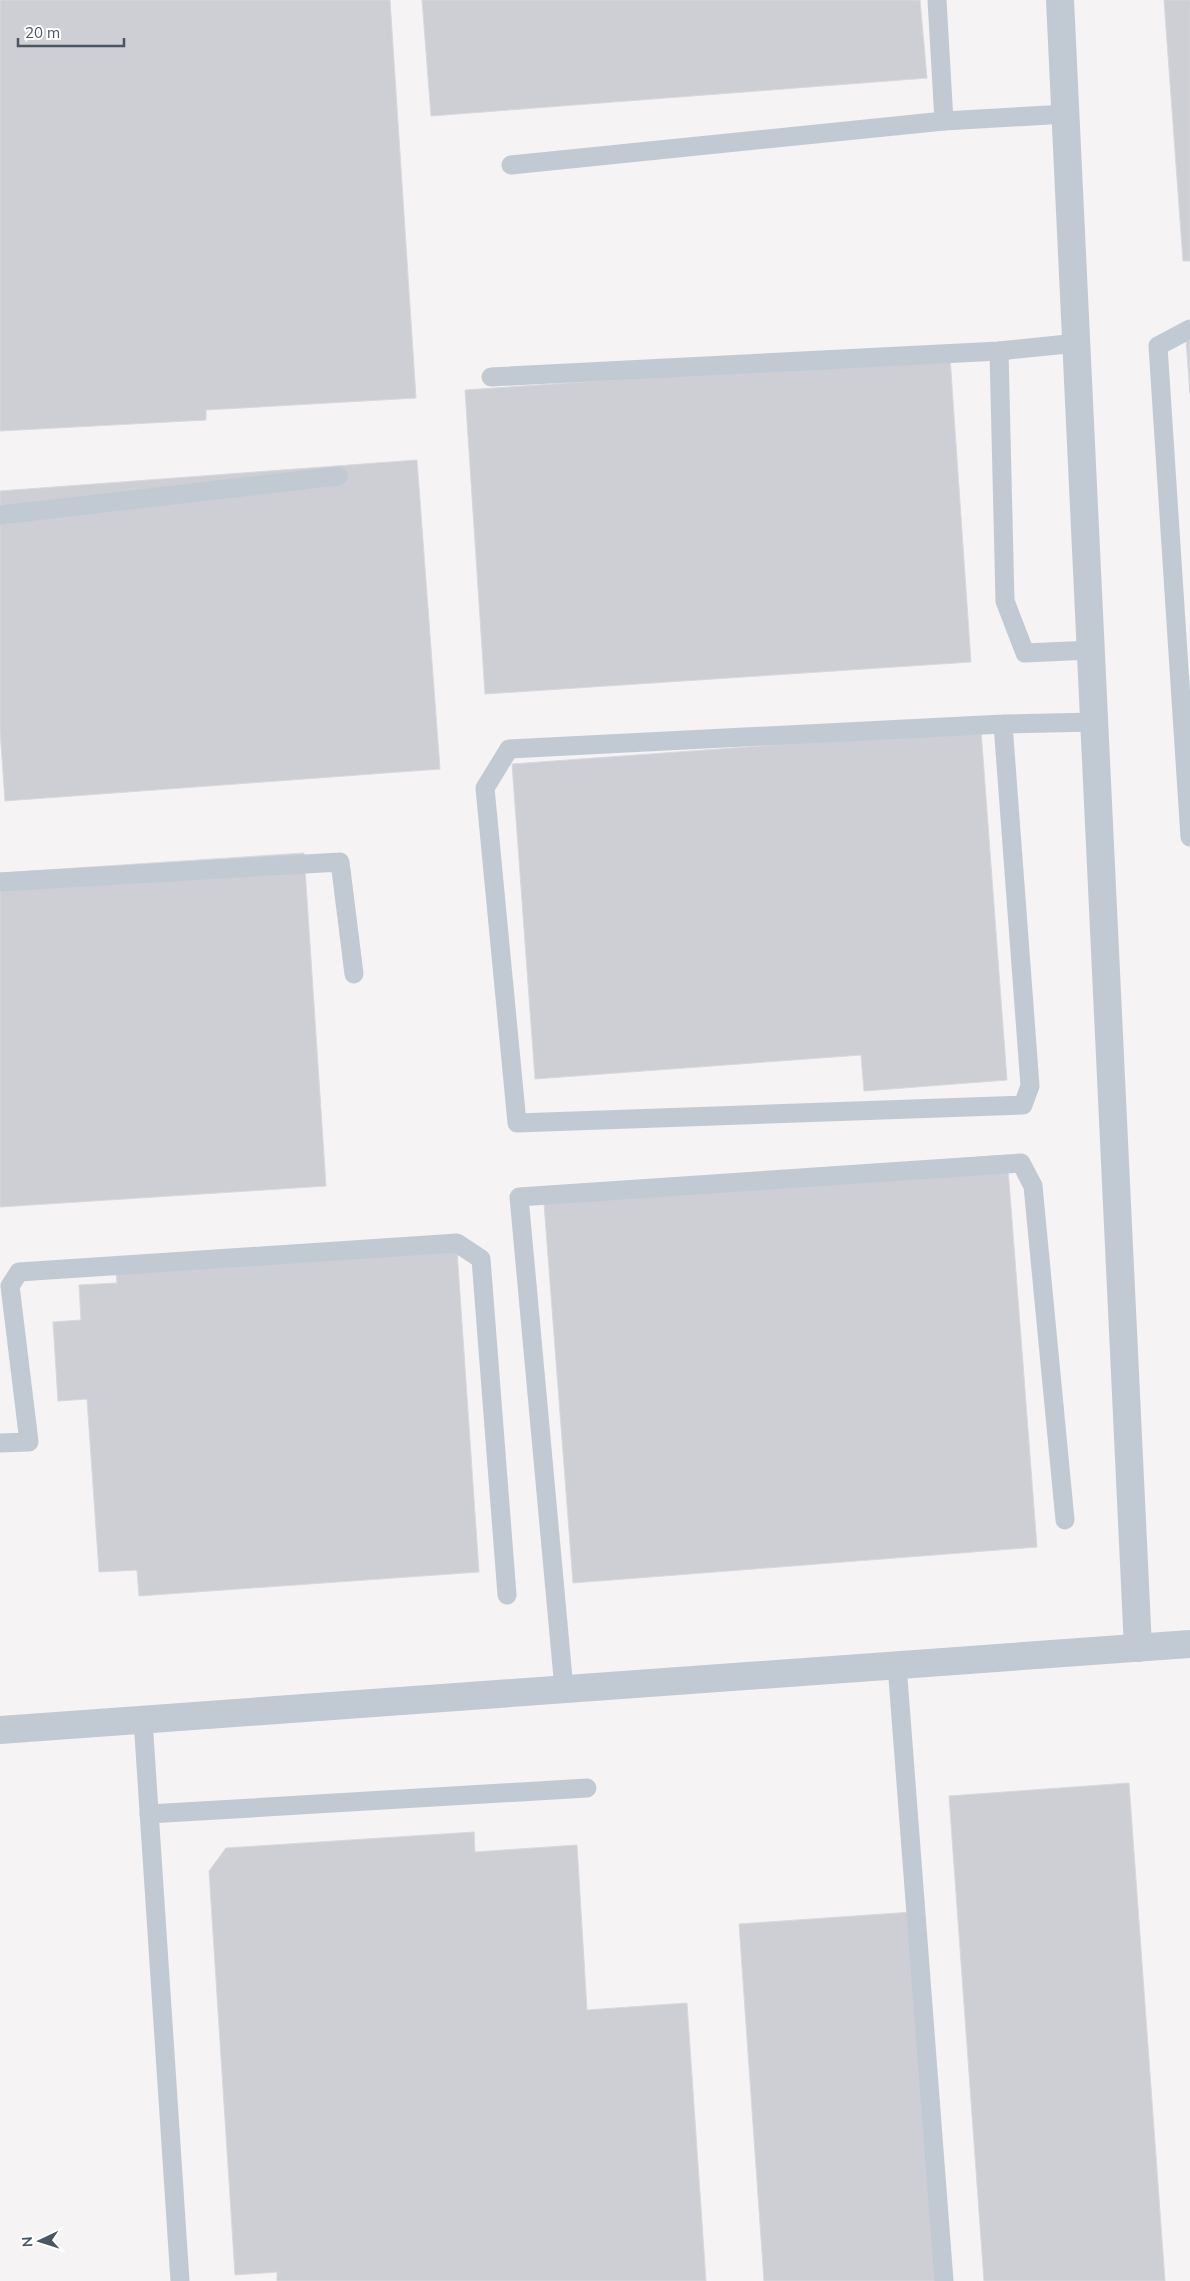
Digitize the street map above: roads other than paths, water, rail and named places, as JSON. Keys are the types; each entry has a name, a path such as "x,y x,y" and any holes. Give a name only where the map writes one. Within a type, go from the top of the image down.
{"street":[{"path":"1060,0 1138,1648"},
{"path":"0,1730 1190,1644"}],"lane":[{"path":"937,0 944,121"},
{"path":"511,165 944,121 1066,114"},
{"path":"1190,329 1158,346 1190,837"},
{"path":"491,377 999,351 1077,343"},
{"path":"999,351 1006,601 1025,653 1091,650"},
{"path":"0,515 338,476"},
{"path":"1004,724 1030,1086 1023,1105 517,1123 485,788 509,749 1004,724 1095,722"},
{"path":"0,882 340,862 354,974"},
{"path":"564,1689 519,1197 1021,1163 1033,1186 1065,1520"},
{"path":"0,1443 29,1442 10,1286 19,1272 457,1243 481,1259 507,1595"},
{"path":"897,1665 944,2281"},
{"path":"142,1720 180,2281"},
{"path":"149,1814 587,1788"}]}
